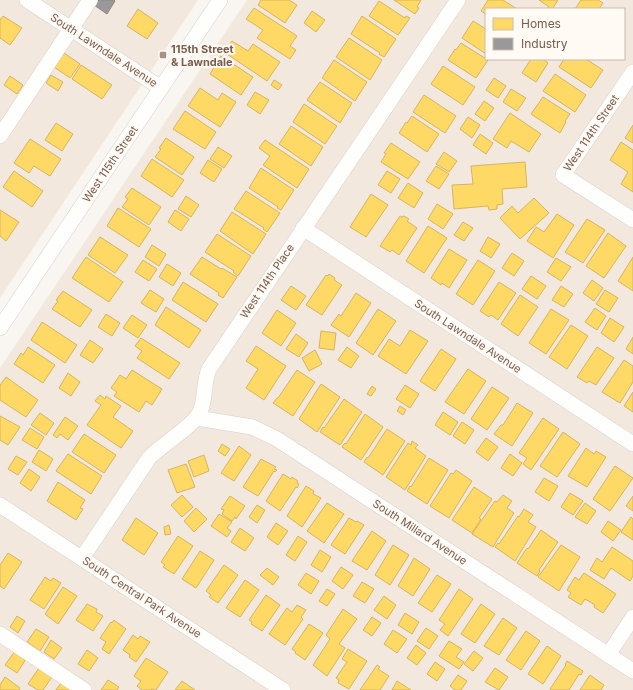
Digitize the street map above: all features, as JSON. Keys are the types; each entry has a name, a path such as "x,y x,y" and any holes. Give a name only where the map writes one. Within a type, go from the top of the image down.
{"street":[{"name":"South Lawndale Avenue","path":"27,0 161,88"},
{"path":"0,136 90,0"},
{"name":"West 115th Street","path":"0,328 220,0"},
{"name":"West 114th Place","path":"197,418 203,402 205,378 209,369 458,0"},
{"name":"West 114th Street","path":"633,72 563,175 633,220"},
{"name":"South Lawndale Avenue","path":"303,228 633,444"},
{"path":"82,558 149,458 162,445 192,424 197,418"},
{"name":"South Millard Avenue","path":"197,418 252,427 277,439 633,672"},
{"name":"South Central Park Avenue","path":"0,505 283,690"},
{"path":"608,655 633,617"},
{"path":"0,634 84,690"}],"shaded area":[{"path":"0,0 198,0 0,298"},
{"path":"247,0 633,0 633,690 0,690 0,368"}],"building: Homes":[{"path":"261,0 289,0 297,5 285,23 258,5"},
{"path":"394,0 421,0 417,7 419,8 415,14"},
{"path":"488,0 503,0 515,8 485,8 485,13 481,11"},
{"path":"539,0 558,0 553,8"},
{"path":"581,0 598,0 603,3 600,8 576,8"},
{"path":"379,1 405,18 406,16 410,18 398,35 369,16"},
{"path":"254,8 297,36 290,46 296,50 290,59 257,38 263,30 246,19"},
{"path":"138,9 158,23 147,39 127,26"},
{"path":"312,11 325,20 316,32 304,23"},
{"path":"3,16 22,28 10,45 0,38 0,20"},
{"path":"362,16 396,39 384,57 351,34"},
{"path":"473,21 485,28 485,53 462,38"},
{"path":"349,38 382,60 370,80 336,57"},
{"path":"232,41 248,51 253,44 280,62 267,81 224,52"},
{"path":"461,43 485,58 485,60 488,60 476,78 448,60 455,49 456,50"},
{"path":"64,53 80,64 70,78 54,67"},
{"path":"221,56 253,77 241,95 210,74"},
{"path":"334,60 367,82 355,101 322,78"},
{"path":"530,60 544,60 548,63 536,82 522,73"},
{"path":"563,60 588,60 603,70 591,88 559,67"},
{"path":"81,65 112,85 102,99 72,79"},
{"path":"443,66 475,87 463,105 431,84"},
{"path":"555,74 586,95 575,112 543,91"},
{"path":"51,75 63,82 58,91 46,83"},
{"path":"10,76 23,85 17,94 4,85"},
{"path":"494,78 506,86 498,98 486,90"},
{"path":"274,80 282,85 278,90 271,85"},
{"path":"320,82 352,103 340,123 307,100"},
{"path":"200,88 218,100 222,93 236,102 220,127 188,106"},
{"path":"511,89 526,98 517,111 503,102"},
{"path":"255,92 269,100 260,114 247,105"},
{"path":"424,95 456,116 445,133 413,112"},
{"path":"543,97 570,114 560,133 531,114"},
{"path":"484,101 494,108 485,121 475,114"},
{"path":"304,104 337,126 325,144 293,122"},
{"path":"185,111 216,132 205,149 173,129"},
{"path":"510,113 541,134 529,152 511,141 507,148 493,139"},
{"path":"412,116 439,134 427,152 399,133"},
{"path":"468,117 480,125 472,138 460,129"},
{"path":"56,123 73,134 62,151 45,140"},
{"path":"633,125 633,143 625,138"},
{"path":"291,126 323,147 311,166 279,144"},
{"path":"480,134 493,143 486,154 473,145"},
{"path":"166,138 194,157 182,175 155,157"},
{"path":"30,139 61,159 50,176 34,166 29,173 14,163"},
{"path":"265,140 309,169 297,188 263,165 270,156 259,148"},
{"path":"621,142 633,150 633,192 621,184 628,172 610,160"},
{"path":"391,143 420,162 408,179 381,162 386,154 384,153"},
{"path":"218,147 232,156 224,168 210,159"},
{"path":"444,152 457,161 449,172 436,164"},
{"path":"152,159 184,180 172,197 141,176"},
{"path":"208,160 222,169 214,182 200,173"},
{"path":"525,162 527,187 502,189 503,204 497,205 497,209 489,210 488,206 454,209 452,185 473,184 471,166"},
{"path":"436,166 449,174 439,189 426,181"},
{"path":"261,168 294,190 281,210 249,188"},
{"path":"14,171 43,191 32,207 3,187"},
{"path":"387,171 400,179 391,193 378,185"},
{"path":"408,183 423,193 414,208 398,198"},
{"path":"132,188 161,207 149,225 122,207 128,199 125,197"},
{"path":"246,191 280,213 267,232 263,229 264,228 234,209"},
{"path":"371,194 388,205 366,237 350,227"},
{"path":"186,196 199,205 191,217 178,209"},
{"path":"534,198 549,213 520,239 500,218 512,206 518,213"},
{"path":"437,204 453,214 443,229 428,219"},
{"path":"118,208 151,229 139,247 107,226"},
{"path":"0,210 19,222 6,241 0,236"},
{"path":"175,210 189,219 181,231 168,222"},
{"path":"232,212 266,234 253,254 220,231"},
{"path":"557,214 574,225 553,258 527,241 536,227 544,232"},
{"path":"400,216 404,216 409,219 407,221 417,228 399,255 392,250 390,252 380,246"},
{"path":"587,219 605,230 583,263 565,252"},
{"path":"463,222 473,228 464,241 454,235"},
{"path":"428,226 447,238 424,273 406,261"},
{"path":"608,233 626,246 604,278 586,266"},
{"path":"217,234 251,256 238,276 233,272 234,271 205,252"},
{"path":"100,237 128,255 115,273 88,255"},
{"path":"488,237 500,244 491,258 480,251"},
{"path":"152,245 166,254 159,266 145,257"},
{"path":"449,249 467,260 449,288 442,283 441,285 431,278"},
{"path":"512,253 524,261 514,276 502,268"},
{"path":"86,257 123,282 109,302 72,278"},
{"path":"202,257 237,277 223,298 218,295 219,293 190,274"},
{"path":"633,257 633,291 618,281"},
{"path":"556,258 571,267 561,281 547,272"},
{"path":"143,260 157,269 149,281 135,272"},
{"path":"478,260 495,271 473,305 456,294"},
{"path":"167,264 181,273 173,286 159,277"},
{"path":"329,274 335,278 334,280 342,285 322,315 306,305 326,275 327,276"},
{"path":"531,276 546,286 537,299 522,289"},
{"path":"592,280 603,288 594,301 583,293"},
{"path":"183,282 218,304 206,322 172,300"},
{"path":"499,282 516,293 498,320 491,315 489,317 480,311"},
{"path":"291,286 306,296 296,310 281,300"},
{"path":"561,286 573,294 564,307 552,300"},
{"path":"150,290 164,299 156,312 141,303"},
{"path":"605,290 618,298 609,312 596,304"},
{"path":"63,291 92,310 80,327 52,309 58,301 56,300"},
{"path":"356,293 371,303 349,337 331,325 339,314 341,316"},
{"path":"520,295 538,307 518,336 501,324"},
{"path":"166,307 201,330 189,348 155,325"},
{"path":"595,308 606,316 597,330 585,322"},
{"path":"378,309 396,321 373,355 356,343"},
{"path":"551,309 569,320 546,354 529,343"},
{"path":"277,310 296,323 281,346 262,333"},
{"path":"106,314 120,323 112,336 98,327"},
{"path":"132,315 147,325 138,338 123,328"},
{"path":"610,318 624,327 614,342 601,333"},
{"path":"42,322 77,345 65,363 31,340"},
{"path":"571,325 588,336 567,369 549,357"},
{"path":"410,330 428,341 406,374 378,356 389,339 400,346"},
{"path":"321,331 336,333 334,350 319,348"},
{"path":"296,334 308,343 299,357 286,349"},
{"path":"633,337 633,354 626,349"},
{"path":"141,338 180,363 169,379 137,358 142,351 135,346"},
{"path":"90,340 103,349 93,363 80,355"},
{"path":"256,346 286,366 264,400 246,388 258,369 246,361"},
{"path":"28,347 55,365 43,383 14,364 21,353 23,355"},
{"path":"347,347 359,356 351,368 338,360"},
{"path":"597,347 614,358 596,385 589,381 587,383 577,377"},
{"path":"441,349 456,359 435,391 420,381"},
{"path":"315,350 322,364 309,371 302,358"},
{"path":"624,360 633,366 633,382 620,403 602,392"},
{"path":"468,369 486,381 464,414 445,402"},
{"path":"132,370 162,389 152,405 146,401 139,412 114,396 117,392 111,388 120,375 126,379"},
{"path":"297,370 315,382 293,416 273,403"},
{"path":"68,373 80,382 71,396 59,388"},
{"path":"6,377 38,400 26,417 0,400 0,385"},
{"path":"321,384 340,397 317,432 299,419"},
{"path":"405,385 419,394 410,408 396,399"},
{"path":"372,386 376,389 371,396 367,394"},
{"path":"492,387 509,398 487,430 471,419"},
{"path":"633,392 633,412 624,406"},
{"path":"100,395 105,399 106,396 121,406 113,417 133,431 121,448 87,425 101,405 95,401"},
{"path":"344,399 362,412 340,445 320,432"},
{"path":"517,403 533,413 512,446 494,434 501,425 503,425"},
{"path":"400,406 406,410 403,415 397,411"},
{"path":"443,412 458,422 450,435 435,425"},
{"path":"40,413 54,423 46,435 31,425"},
{"path":"365,414 383,427 361,460 342,447 345,443 346,444"},
{"path":"0,416 20,427 8,445 0,440"},
{"path":"65,417 78,426 68,440 60,434 57,438 53,435"},
{"path":"543,418 559,429 531,470 523,464 527,458 519,453"},
{"path":"462,422 474,430 465,444 453,436"},
{"path":"30,428 44,437 37,449 22,440"},
{"path":"387,429 405,441 383,475 364,462"},
{"path":"563,432 580,444 557,477 540,466"},
{"path":"84,434 116,455 104,473 72,452"},
{"path":"486,438 498,447 488,461 476,452"},
{"path":"412,441 418,445 415,448 426,456 405,490 386,477 408,443 411,445"},
{"path":"222,444 230,449 225,456 218,451"},
{"path":"239,446 251,455 234,481 221,473"},
{"path":"586,448 594,454 596,451 606,457 587,487 568,476"},
{"path":"39,450 53,459 46,471 32,462"},
{"path":"68,454 102,476 91,494 56,471"},
{"path":"510,454 522,463 513,476 501,468"},
{"path":"204,455 209,471 194,477 188,461"},
{"path":"16,456 27,462 18,475 8,469"},
{"path":"429,458 448,470 427,504 407,491"},
{"path":"261,459 276,467 274,469 277,470 275,472 274,471 258,496 243,487"},
{"path":"186,464 195,487 177,493 168,470"},
{"path":"615,466 633,478 610,511 593,499"},
{"path":"29,469 40,477 31,491 20,483"},
{"path":"456,470 472,481 449,518 430,506 451,473 453,474"},
{"path":"283,474 291,479 292,477 298,481 297,483 299,484 280,511 266,501"},
{"path":"544,478 558,486 549,501 535,492"},
{"path":"58,482 85,500 80,508 83,509 76,520 47,501"},
{"path":"306,486 314,491 313,494 321,498 302,527 287,516"},
{"path":"474,487 492,499 479,518 481,519 472,533 452,520"},
{"path":"570,493 583,501 573,515 561,507"},
{"path":"182,495 193,507 182,517 171,505"},
{"path":"503,495 512,501 507,508 514,513 493,547 472,534 495,501 497,502"},
{"path":"230,496 245,506 236,519 235,517 232,521 222,514 224,510 221,509"},
{"path":"633,496 633,511 626,506"},
{"path":"327,503 344,514 324,543 307,531"},
{"path":"585,503 596,511 587,524 575,517"},
{"path":"257,505 265,510 257,523 249,517"},
{"path":"196,508 207,519 194,532 184,521"},
{"path":"524,509 533,515 528,522 536,527 515,561 495,547 498,543 499,544"},
{"path":"219,514 232,522 227,528 231,531 227,537 211,526"},
{"path":"631,517 633,519 633,540 621,532"},
{"path":"136,518 158,533 144,555 122,540"},
{"path":"349,518 364,525 345,554 331,545"},
{"path":"608,521 621,530 613,541 601,532"},
{"path":"276,523 288,531 278,545 267,537"},
{"path":"169,525 171,534 165,535 164,527"},
{"path":"240,528 254,538 245,551 231,542"},
{"path":"541,530 558,542 539,570 540,571 537,576 517,563"},
{"path":"372,531 386,541 367,570 352,561"},
{"path":"178,536 193,546 174,574 163,567 165,565 161,562"},
{"path":"298,536 307,542 295,561 286,555"},
{"path":"393,545 409,555 390,585 375,575"},
{"path":"561,545 580,557 559,591 538,577"},
{"path":"612,547 633,561 633,576 630,581 611,568 604,579 590,570 597,558 602,562"},
{"path":"320,550 331,557 322,572 311,565"},
{"path":"200,551 214,560 196,588 182,579"},
{"path":"8,553 22,562 4,589 0,586 0,565"},
{"path":"414,558 430,569 413,596 398,586"},
{"path":"224,565 238,575 218,603 209,597 211,595 206,591"},
{"path":"341,567 353,575 343,589 332,581"},
{"path":"267,568 279,577 273,585 260,575"},
{"path":"306,573 319,581 311,594 298,585"},
{"path":"584,573 616,594 603,613 594,607 595,605 585,599 581,605 568,597 571,593 567,590 575,577 579,580"},
{"path":"437,575 451,584 432,612 418,603"},
{"path":"45,577 51,581 53,578 61,583 44,609 30,600"},
{"path":"245,580 259,590 240,617 226,608"},
{"path":"362,582 374,589 365,603 353,596"},
{"path":"63,587 77,596 58,624 45,614"},
{"path":"327,589 335,594 327,606 319,601"},
{"path":"459,589 473,599 448,636 440,630 445,624 439,620"},
{"path":"266,595 280,605 262,631 251,624 252,622 249,620"},
{"path":"384,596 396,605 387,619 374,610"},
{"path":"87,604 97,609 96,612 103,616 93,631 76,620"},
{"path":"481,604 495,614 475,643 461,634"},
{"path":"297,605 306,610 301,617 303,619 285,645 269,634 287,608 292,612"},
{"path":"343,609 357,619 339,644 345,648 327,676 313,665 330,639 326,635"},
{"path":"405,613 419,622 412,634 398,625"},
{"path":"17,616 25,621 18,633 10,627"},
{"path":"372,617 381,623 372,636 363,630"},
{"path":"503,618 517,628 499,655 484,646"},
{"path":"114,620 126,629 109,654 102,649 106,642 100,638"},
{"path":"309,624 323,633 305,660 292,649"},
{"path":"426,628 438,636 429,649 417,641"},
{"path":"36,629 49,637 40,651 27,642"},
{"path":"393,630 407,639 397,653 384,644"},
{"path":"526,631 540,641 521,670 506,660"},
{"path":"133,635 138,639 140,636 150,642 136,662 123,650"},
{"path":"51,640 62,648 54,659 44,652"},
{"path":"449,641 462,649 456,657 464,662 459,669 439,656"},
{"path":"416,645 426,653 417,665 407,658"},
{"path":"547,646 561,656 543,684 528,674"},
{"path":"348,649 367,661 349,689 338,683 339,680 336,678 347,662 342,659"},
{"path":"87,650 98,658 89,671 78,664"},
{"path":"15,651 26,659 17,673 5,665"},
{"path":"474,651 483,658 473,671 464,664"},
{"path":"146,658 168,672 156,690 142,690 137,686 141,681 134,676"},
{"path":"567,661 583,671 581,675 579,674 569,690 551,690 550,689 566,665 565,664"},
{"path":"435,662 445,669 437,681 427,674"},
{"path":"377,665 380,667 378,669 389,676 380,690 360,690"},
{"path":"39,668 52,677 43,690 38,690 28,684"},
{"path":"495,668 508,677 499,690 485,682"},
{"path":"458,675 467,681 461,690 455,690 450,686"},
{"path":"590,675 604,685 601,690 580,690"},
{"path":"5,677 20,688 19,690 0,690 0,685"},
{"path":"108,680 119,687 117,690 101,690"},
{"path":"182,681 195,690 175,690"},
{"path":"397,681 411,690 392,690"},
{"path":"61,683 71,690 56,690"}],"building: Industry":[{"path":"98,0 115,1 107,14 94,5"}],"place":[{"name":"115th Street & Lawndale","path":"163,55"}]}
